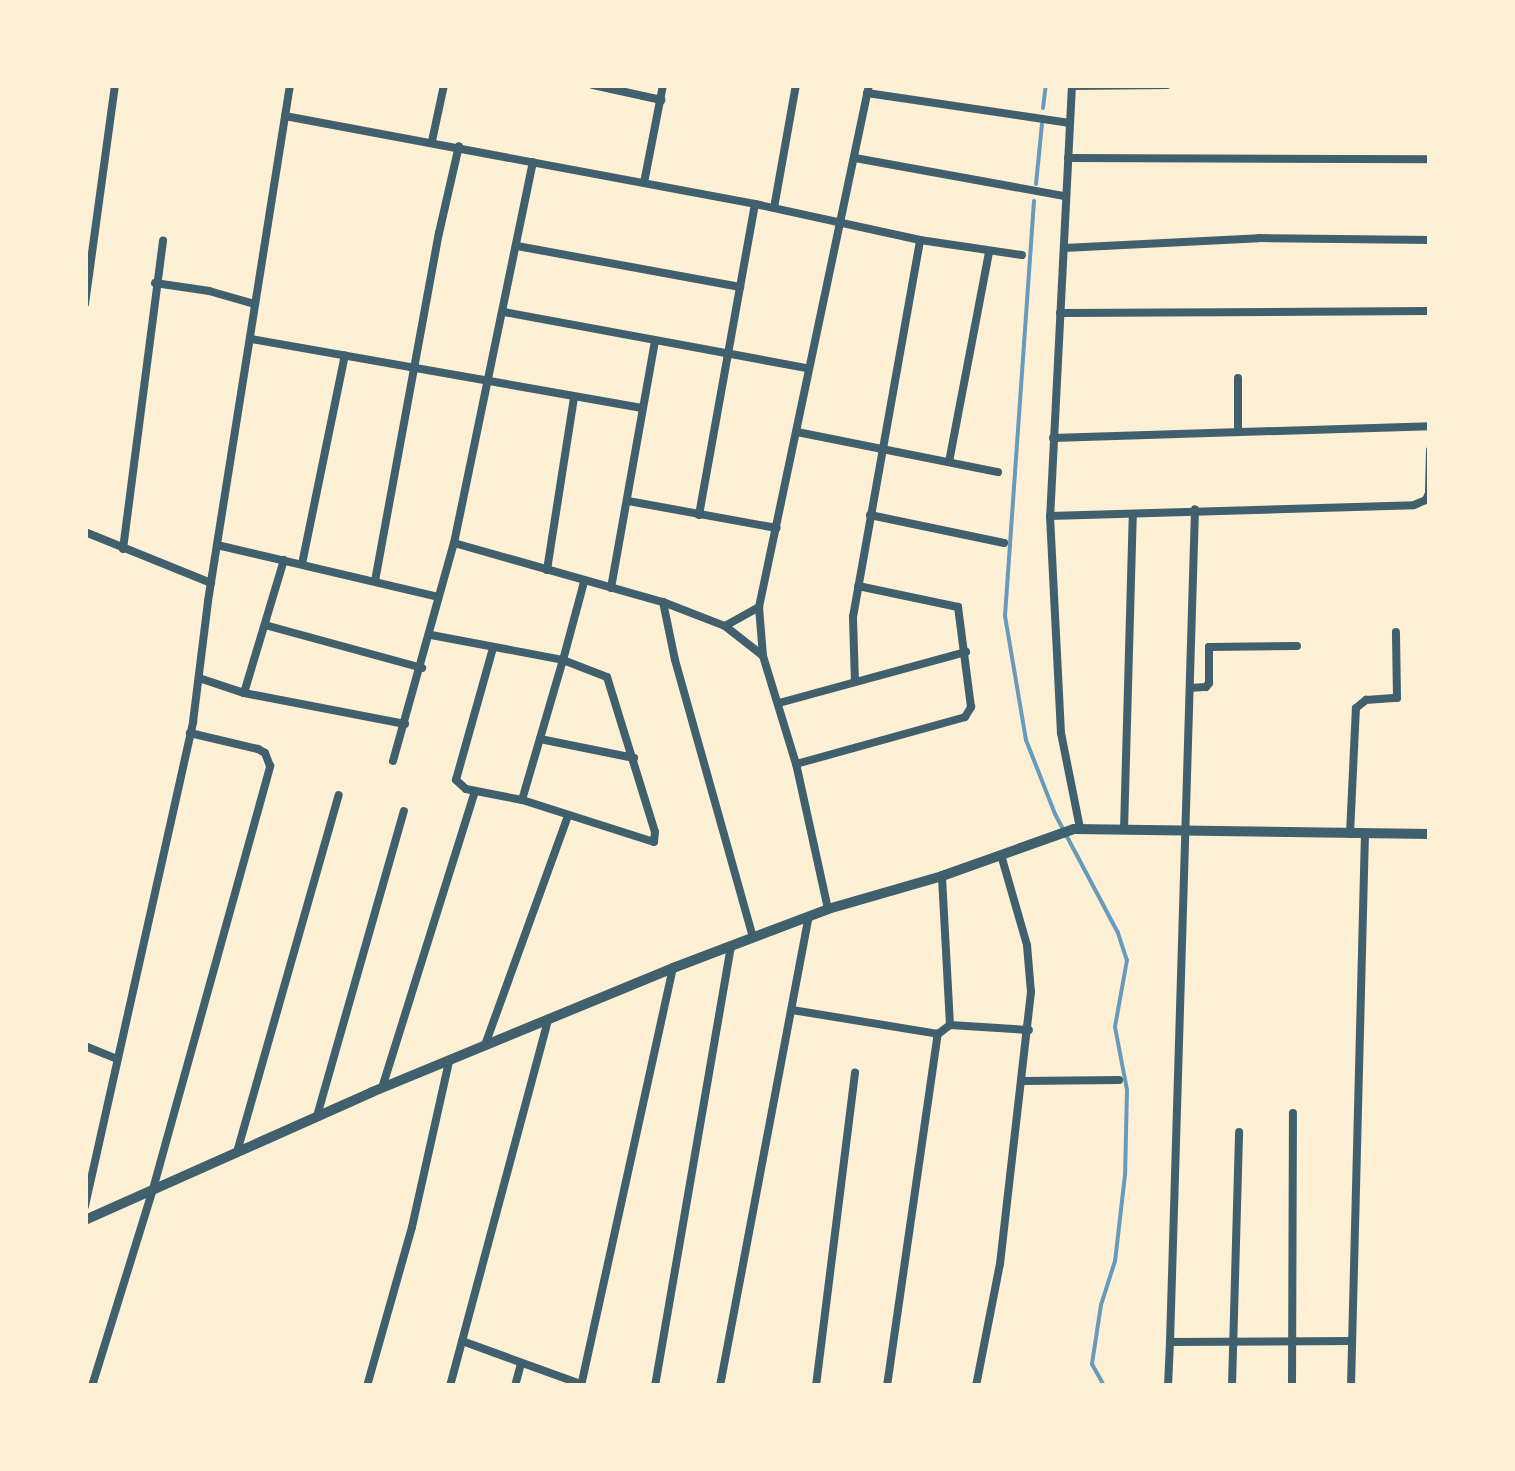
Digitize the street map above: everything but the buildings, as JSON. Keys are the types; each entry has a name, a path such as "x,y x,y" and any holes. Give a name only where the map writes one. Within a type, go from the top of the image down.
{"street":[{"path":"85,304 115,85"},
{"path":"85,1206 200,678 208,601 290,85"},
{"path":"432,141 444,85"},
{"path":"592,85 661,100"},
{"path":"644,183 663,85"},
{"path":"774,208 796,85"},
{"path":"1077,829 1061,733 1050,516 1072,86 1167,85"},
{"path":"828,909 796,764 763,656 759,606 868,89 1070,124"},
{"path":"285,116 459,146 920,240 1022,255"},
{"path":"375,581 459,146"},
{"path":"855,158 1065,196"},
{"path":"1068,158 1430,158"},
{"path":"393,761 432,635 438,597 454,544 533,162"},
{"path":"699,514 755,204"},
{"path":"1064,248 1259,238 1430,240"},
{"path":"124,549 163,240"},
{"path":"855,682 852,631 858,586 920,240"},
{"path":"517,246 740,286"},
{"path":"949,462 989,253"},
{"path":"155,284 196,288 255,304"},
{"path":"1060,313 1430,311"},
{"path":"504,312 808,368"},
{"path":"251,339 642,408"},
{"path":"611,588 654,342"},
{"path":"302,564 345,355"},
{"path":"1238,378 1238,430"},
{"path":"547,570 574,397"},
{"path":"1053,438 1430,426"},
{"path":"796,432 998,472"},
{"path":"1050,516 1414,504 1426,500 1430,490 1430,450"},
{"path":"628,501 778,528"},
{"path":"1168,1386 1182,831 1195,509"},
{"path":"1124,830 1133,514"},
{"path":"870,515 1004,543"},
{"path":"85,532 211,583"},
{"path":"454,544 663,602 726,626 763,656"},
{"path":"217,545 438,597"},
{"path":"244,693 284,560"},
{"path":"522,800 584,582"},
{"path":"796,764 965,717 972,707 958,610 858,586"},
{"path":"663,602 675,660 754,936"},
{"path":"726,626 759,606"},
{"path":"265,625 422,668"},
{"path":"1350,834 1356,708 1366,700 1397,698 1396,632"},
{"path":"432,635 563,660 607,676 656,841 522,800 460,786 456,773 493,648"},
{"path":"1190,688 1206,688 1209,683 1209,647 1297,646"},
{"path":"780,702 966,652"},
{"path":"200,678 244,693 405,724"},
{"path":"92,1386 153,1189 270,766 265,753 258,749 190,732"},
{"path":"540,738 634,758"},
{"path":"382,1088 475,791"},
{"path":"238,1152 339,796"},
{"path":"318,1116 404,811"},
{"path":"485,1045 568,816"},
{"path":"85,1220 382,1088 673,968 828,909 942,876 1049,837 1077,829 1430,834"},
{"path":"1350,1386 1365,834"},
{"path":"976,1386 1000,1264 1029,1030 1032,972 1001,855"},
{"path":"942,876 950,1025"},
{"path":"720,1386 809,916"},
{"path":"655,1386 731,946"},
{"path":"462,1341 581,1385 673,968"},
{"path":"792,1010 938,1034"},
{"path":"450,1386 548,1019"},
{"path":"887,1386 938,1034 950,1025 1029,1030"},
{"path":"85,1046 118,1059"},
{"path":"367,1386 412,1227 449,1062"},
{"path":"816,1386 855,1072"},
{"path":"1022,1082 1119,1080"},
{"path":"1292,1386 1294,1113"},
{"path":"1232,1386 1240,1132"},
{"path":"1170,1342 1352,1341"},
{"path":"515,1386 521,1364"}],"waterway":[{"path":"1043,108 1046,85"},
{"path":"1036,184 1042,124"},
{"path":"1034,201 1005,616 1026,740 1055,814 1118,933 1127,960 1115,1027 1127,1090 1125,1175 1115,1261 1101,1305 1092,1364 1104,1386"}]}
